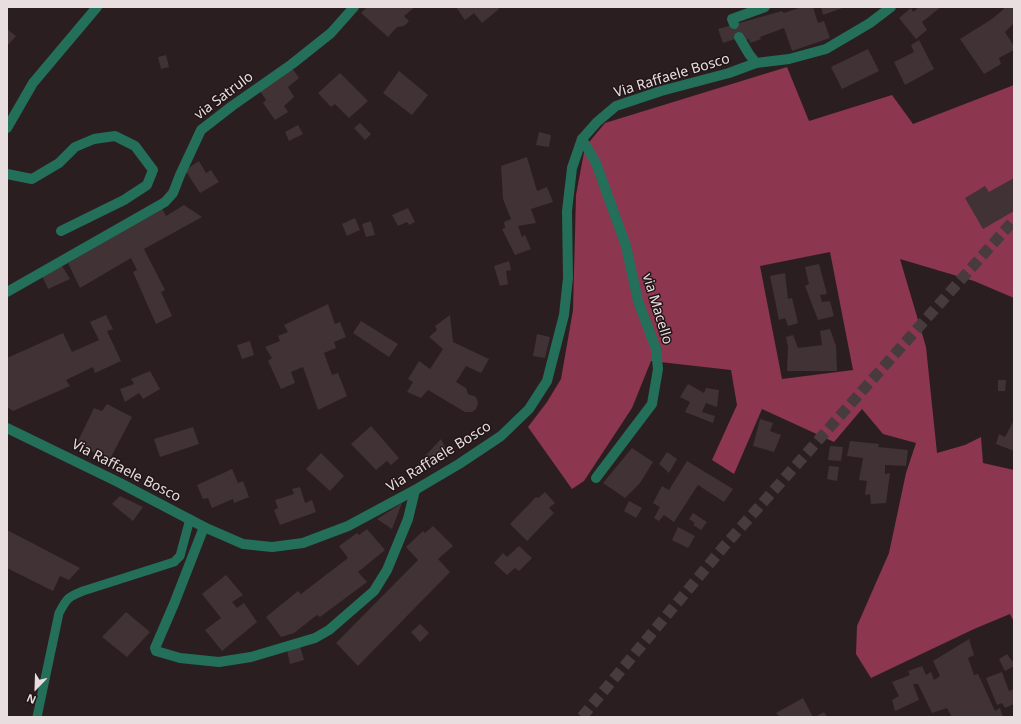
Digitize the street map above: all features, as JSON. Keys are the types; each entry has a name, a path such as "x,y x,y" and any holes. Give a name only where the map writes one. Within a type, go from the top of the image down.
{"street":[{"path":"7,128 32,83 97,7"},
{"name":"via Satrulo","path":"7,292 165,202 173,193 201,130 309,51 331,33 354,7"},
{"path":"734,24 732,19 765,7"},
{"name":"Via Raffaele Bosco","path":"7,428 120,483 204,527 243,544 272,546 303,543 348,526 415,490 459,464 501,436 529,409 547,381 564,315 568,278 567,211 572,168 582,139 597,122 616,106 661,91 729,73 756,63 789,59 826,49 870,23 891,7"},
{"path":"739,37 756,63"},
{"path":"7,174 32,179 59,162 75,147 94,139 114,136 136,146 153,170 147,185 124,200 61,231"},
{"name":"via Macello","path":"582,139 596,163 626,246 638,301 656,349 658,369 652,404 596,478"},
{"path":"204,527 155,648 156,651 180,658 219,662 251,657 315,638 329,630 374,590 388,570 408,519 415,490"}],"lane":[{"path":"37,717 59,613 65,602 70,596 83,590 174,562 180,556 190,520"}],"shaded area":[{"path":"787,67 809,121 892,95 913,124 1014,85 1014,298 974,281 900,259 926,347 937,453 965,445 981,437 983,463 1014,470 1014,622 1010,614 974,629 871,678 856,654 857,626 889,553 906,473 916,443 883,434 862,409 834,442 762,409 734,474 712,460 737,405 731,370 651,361 632,408 584,481 572,489 528,427 547,402 561,379 573,310 576,195 585,147 605,123","holes":["830,252 853,370 782,379 760,266"]}],"building":[{"path":"367,7 415,7 404,16 409,21 404,26 397,27 388,37 361,13"},
{"path":"456,7 498,7 499,9 482,23 474,13 465,20"},
{"path":"801,7 813,7 818,23 824,21 830,38 792,51 784,28 760,37 761,39 750,43 749,39 743,41 741,37 723,43 718,29 782,11 784,13"},
{"path":"821,7 845,7 823,15"},
{"path":"919,7 941,7 922,22 927,30 916,39 899,18 911,8 913,12"},
{"path":"1002,7 1014,7 1014,23 1005,32 1014,46 1014,50 999,58 1001,64 984,74 960,39 992,19 1004,9"},
{"path":"7,29 16,36 7,46"},
{"path":"919,40 934,69 905,85 894,62 914,52 911,45"},
{"path":"868,49 879,71 842,89 831,67"},
{"path":"166,55 169,67 161,69 158,57"},
{"path":"292,68 299,78 288,87 294,97 284,106 288,112 275,120 263,103 266,100 260,91"},
{"path":"399,71 428,95 412,115 383,93"},
{"path":"340,73 368,101 349,118 335,104 331,107 318,93"},
{"path":"360,123 371,134 365,140 354,128"},
{"path":"298,125 303,134 289,141 285,132"},
{"path":"539,132 551,135 549,147 536,145"},
{"path":"527,157 537,191 547,187 553,202 531,209 536,223 518,226 522,237 525,235 531,249 515,255 502,229 505,228 504,222 511,219 503,199 501,166"},
{"path":"199,161 206,173 211,170 219,182 200,193 185,170"},
{"path":"1014,178 1014,211 983,229 965,198 985,186 989,192"},
{"path":"184,205 202,217 144,249 165,290 161,292 172,316 156,324 133,272 137,270 131,258 80,288 68,263 162,208 166,216"},
{"path":"408,208 415,222 409,225 407,222 398,226 392,215"},
{"path":"355,218 360,230 347,236 342,224"},
{"path":"371,221 375,235 366,237 362,224"},
{"path":"509,261 511,270 506,271 508,284 500,286 494,266"},
{"path":"819,264 827,294 820,295 822,302 830,301 834,316 818,320 805,286 809,284 805,267"},
{"path":"62,266 70,279 48,289 42,276"},
{"path":"785,273 788,299 792,298 798,323 788,326 785,318 779,320 770,276"},
{"path":"328,304 335,324 340,322 346,337 334,342 336,348 324,353 332,375 338,373 347,396 318,410 303,367 291,372 295,383 281,389 268,361 272,358 265,347 280,341 278,336 288,332 284,325"},
{"path":"106,315 113,329 107,331 121,361 95,373 93,367 66,380 70,386 13,411 7,407 7,358 63,333 72,352 99,340 90,322"},
{"path":"450,315 453,342 489,359 481,373 466,366 456,382 466,388 468,394 476,397 478,403 476,409 472,412 465,412 428,390 421,398 407,392 413,382 408,379 419,361 430,369 443,349 429,337 437,330 435,326"},
{"path":"361,321 398,344 389,357 353,333"},
{"path":"830,329 836,346 837,371 787,371 788,347 786,337 793,335 798,348 822,345 820,331"},
{"path":"537,334 550,337 545,358 533,356"},
{"path":"250,341 254,355 242,359 237,345"},
{"path":"150,371 160,389 143,399 139,393 125,402 120,389 134,384 131,379"},
{"path":"998,380 1006,380 1005,391 998,391"},
{"path":"688,384 704,393 706,388 719,390 717,407 706,403 702,412 715,416 713,423 685,412 690,402 680,397"},
{"path":"107,404 132,417 109,461 77,443 94,408 102,411"},
{"path":"760,419 773,423 770,431 781,435 774,452 753,446"},
{"path":"1014,420 1014,451 996,444 999,434 1005,437"},
{"path":"371,426 399,458 391,465 387,461 376,470 351,444"},
{"path":"193,427 199,444 160,457 154,439"},
{"path":"441,439 448,454 430,463 425,456"},
{"path":"850,441 879,444 878,447 908,450 906,466 885,465 885,474 890,473 886,503 871,504 870,494 865,495 867,481 859,480 863,458 847,456"},
{"path":"830,446 843,447 841,461 828,460"},
{"path":"632,448 653,462 640,483 625,498 603,483"},
{"path":"667,452 677,459 669,473 659,464"},
{"path":"321,453 344,476 330,491 306,469"},
{"path":"687,461 733,489 724,502 698,485 674,522 664,515 659,521 654,518 660,507 653,503 662,486 669,490"},
{"path":"829,466 839,467 837,481 827,479"},
{"path":"232,469 238,483 243,481 249,497 234,503 233,499 212,508 208,498 203,499 197,485"},
{"path":"300,487 305,503 312,500 316,512 280,525 274,510 278,508 275,500 294,494 292,489"},
{"path":"545,492 555,503 549,508 554,513 527,541 510,524 536,497 538,498"},
{"path":"120,496 143,507 133,521 112,504"},
{"path":"629,501 642,508 636,518 624,511"},
{"path":"402,503 392,529 377,519"},
{"path":"693,513 707,522 701,530 693,525 695,523 689,519"},
{"path":"433,526 453,546 438,559 450,572 358,666 336,643 418,560 406,547 423,531 425,533"},
{"path":"678,527 695,536 688,548 672,540"},
{"path":"367,529 385,550 358,572 367,582 320,617 317,615 294,633 281,637 266,617 298,591 301,594 348,558 339,546 357,533 359,535"},
{"path":"7,530 80,568 69,580 60,576 53,591 7,568"},
{"path":"519,546 532,558 519,571 515,568 507,575 494,563 503,553 507,557"},
{"path":"226,575 243,595 232,602 237,608 244,603 257,622 222,651 205,630 221,618 202,594"},
{"path":"126,612 150,632 127,657 102,637"},
{"path":"420,624 429,633 420,642 411,632"},
{"path":"969,639 974,655 968,658 974,675 978,674 995,711 1000,708 1003,717 952,717 947,708 932,713 918,684 913,684 919,700 895,711 892,700 899,696 892,682 910,675 908,671 922,666 926,675 931,672 934,680 940,676 933,661"},
{"path":"300,646 304,660 290,664 287,650"},
{"path":"1007,654 1012,661 1014,660 1014,666 1005,671 999,659"},
{"path":"1002,672 1009,691 1014,689 1014,704 1005,708 1002,703 997,705 986,678"},
{"path":"803,698 813,717 780,717 776,713"},
{"path":"824,712 827,717 815,717"}],"tunnel":[{"path":"582,717 726,544 1014,220"}]}
